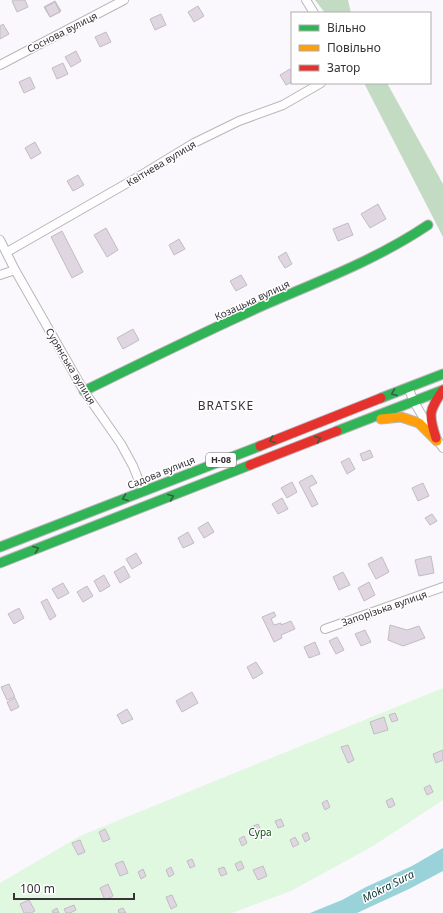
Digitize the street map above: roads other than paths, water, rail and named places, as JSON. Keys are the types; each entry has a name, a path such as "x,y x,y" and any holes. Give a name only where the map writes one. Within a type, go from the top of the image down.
{"main road":[{"name":"Козацька вулиця","path":"84,391 278,299 385,252 428,226"},
{"name":"Садова вулиця","path":"0,547 443,374"},
{"name":"Н-08","path":"0,563 443,390"},
{"path":"440,445 430,420 433,406 443,390"},
{"path":"365,421 401,417 419,422 440,445"}],"street":[{"name":"Соснова вулиця","path":"0,64 124,0"},
{"path":"306,0 313,12"},
{"name":"Квітнева вулиця","path":"7,252 144,174 194,143 239,121 283,105 318,84"},
{"name":"Сурянська вулиця","path":"0,240 15,270 84,391 121,444 133,466 143,491"},
{"path":"0,275 15,270"},
{"path":"408,387 417,400 440,445"},
{"name":"Запорізька вулиця","path":"325,629 443,587"}],"water":[{"name":"Mokra Sura","path":"443,848 443,871 409,889 357,913 310,913 342,900 366,887 412,866"}],"district":[{"name":"BRATSKE","path":"226,406"}],"park label":[{"name":"Сура","path":"260,832"}]}
